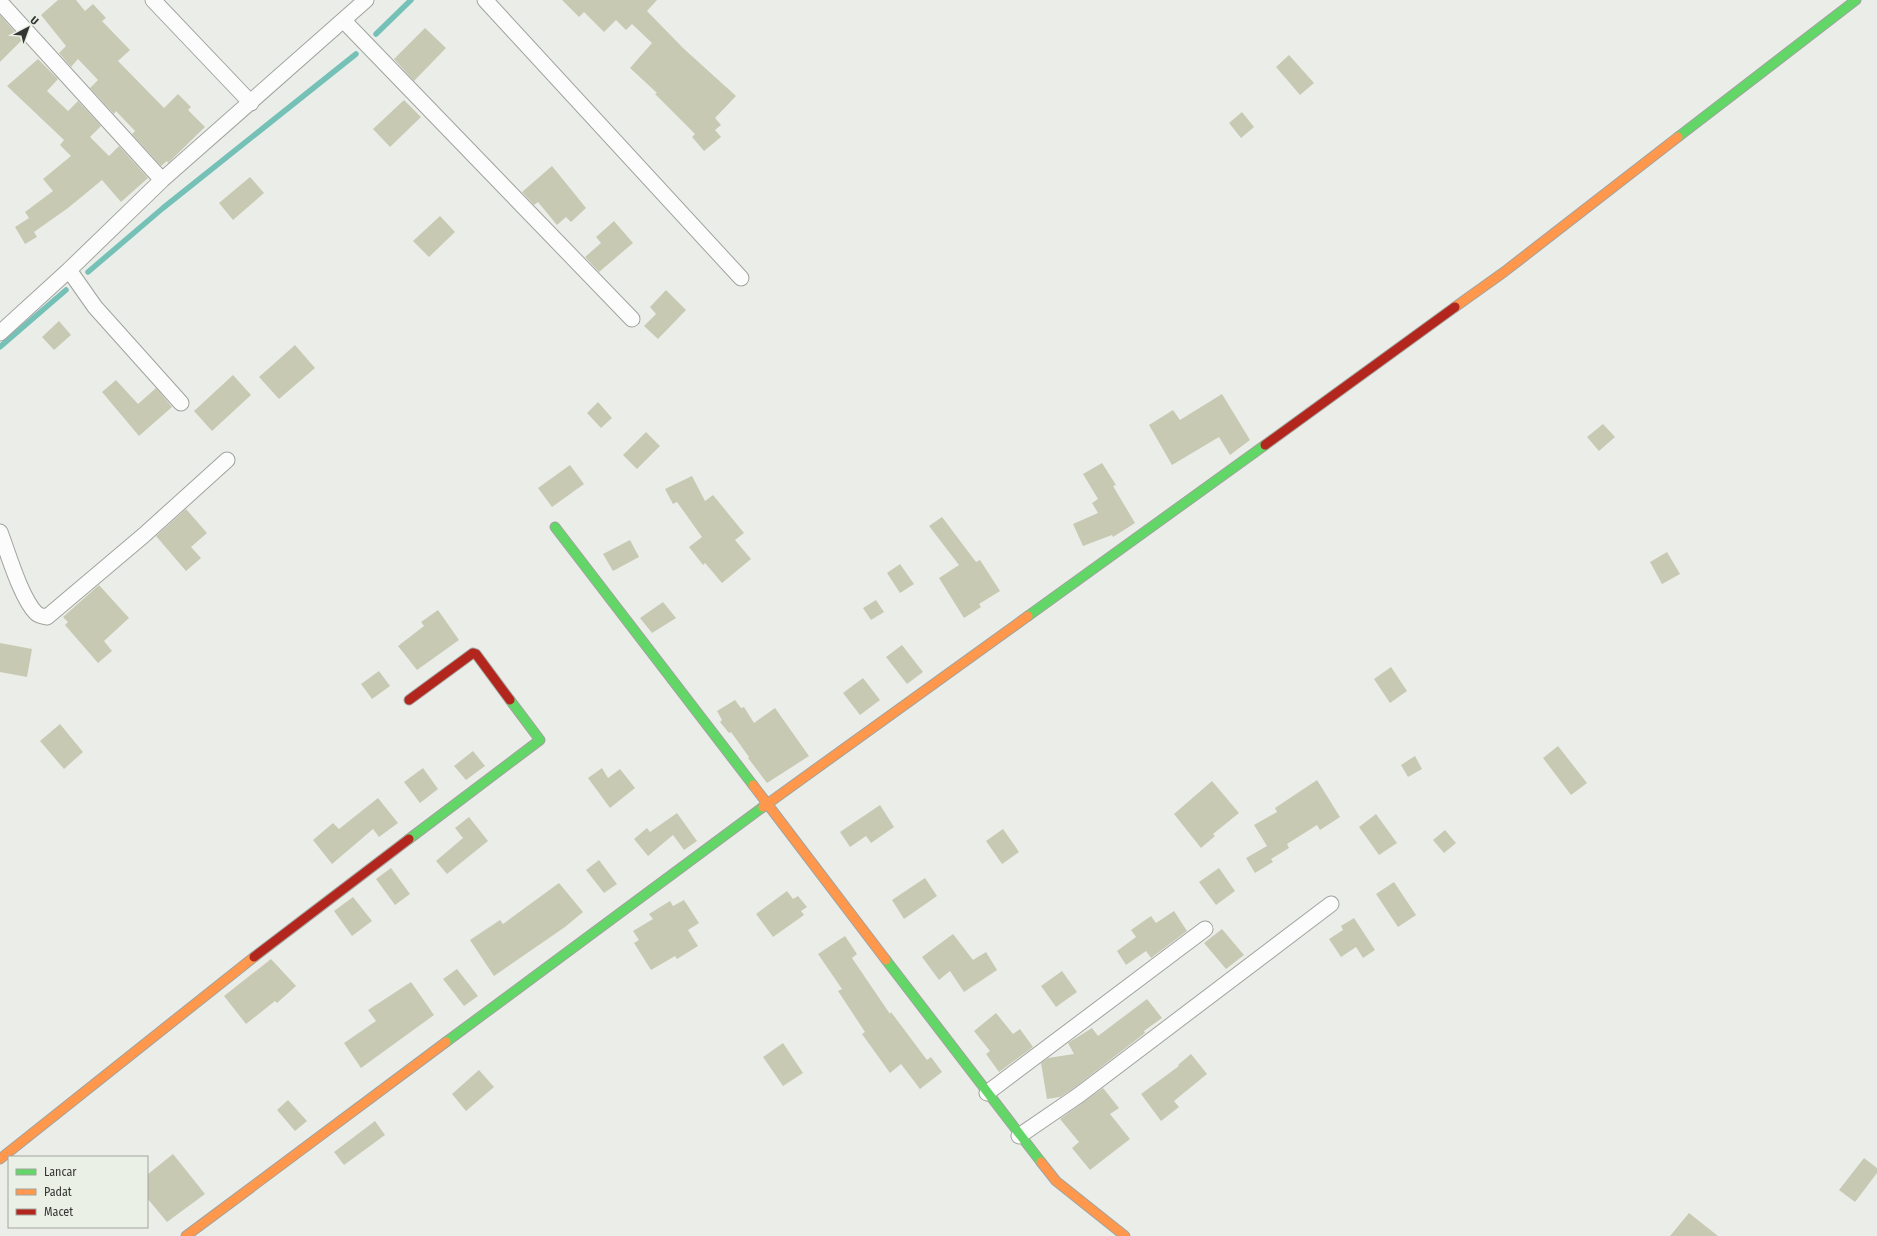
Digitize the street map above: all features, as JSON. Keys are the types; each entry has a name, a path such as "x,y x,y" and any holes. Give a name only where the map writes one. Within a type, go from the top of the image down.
{"street":[{"path":"152,0 251,104"},
{"path":"0,333 69,270 162,180 251,104 366,0"},
{"path":"485,0 741,278"},
{"path":"186,1236 767,804 1504,272 1856,0"},
{"path":"0,2 162,180"},
{"path":"344,21 632,319"},
{"path":"69,270 95,307 181,403"},
{"path":"0,532 26,599 39,616 47,617 144,535 227,460"},
{"path":"555,527 987,1093 1056,1181 1125,1236"},
{"path":"0,1159 275,940 540,740 476,654 473,653 409,700"},
{"path":"1020,1136 1079,1095 1331,904"},
{"path":"987,1093 1205,929"}],"building":[{"path":"58,0 76,0 85,11 93,4 106,18 102,21 130,50 118,61 164,108 178,94 191,107 188,110 205,127 168,163 167,161 161,166 132,134 135,131 116,111 114,114 90,88 98,80 78,59 71,67 59,53 66,46 41,15"},
{"path":"562,0 657,0 647,11 683,48 736,96 715,118 721,125 715,130 721,137 704,151 692,137 695,134 655,94 657,93 630,68 652,43 632,24 626,30 616,20 604,32 584,12 579,17"},
{"path":"0,15 22,40 0,62"},
{"path":"425,28 446,48 414,81 394,59"},
{"path":"1289,55 1314,83 1300,95 1276,67"},
{"path":"38,59 58,79 47,91 68,111 78,101 101,126 90,137 109,156 119,146 148,178 121,202 102,180 68,208 34,232 37,237 25,244 15,227 29,218 25,212 53,191 43,179 71,156 60,145 64,140 7,86"},
{"path":"404,100 421,117 390,147 373,129"},
{"path":"1242,112 1254,127 1241,138 1229,123"},
{"path":"552,166 586,208 571,222 566,217 557,225 538,202 534,205 522,192"},
{"path":"250,177 264,193 233,220 219,203"},
{"path":"440,216 455,232 429,257 413,241"},
{"path":"614,221 633,243 599,272 585,257 601,243 596,237"},
{"path":"666,290 686,310 658,339 644,326 656,314 650,307"},
{"path":"59,321 71,335 54,350 42,337"},
{"path":"295,345 315,368 279,399 259,377"},
{"path":"233,375 251,395 212,431 194,411"},
{"path":"116,380 138,404 156,388 172,407 139,436 102,392"},
{"path":"1222,394 1250,440 1230,455 1219,437 1172,465 1149,425 1173,410 1180,420"},
{"path":"598,402 612,418 601,428 587,413"},
{"path":"1603,424 1615,437 1599,451 1587,437"},
{"path":"646,432 660,446 637,469 623,455"},
{"path":"1102,463 1116,485 1113,486 1135,523 1113,537 1112,535 1083,546 1073,524 1098,513 1092,503 1098,499 1083,474"},
{"path":"570,465 584,484 552,507 538,488"},
{"path":"692,476 705,501 713,495 744,533 735,540 751,559 722,583 705,563 703,565 689,547 702,537 677,502 673,504 665,489"},
{"path":"186,509 207,533 191,547 201,558 186,571 156,536"},
{"path":"942,517 976,562 980,560 1000,591 979,604 981,607 964,618 939,578 959,565 929,526"},
{"path":"630,540 639,557 613,571 603,554"},
{"path":"1667,552 1680,574 1662,584 1650,562"},
{"path":"900,564 914,584 900,593 887,573"},
{"path":"99,585 129,618 104,641 112,651 98,663 65,625 68,622 63,617"},
{"path":"876,600 884,612 871,620 863,608"},
{"path":"663,602 676,618 652,633 640,618"},
{"path":"438,610 459,640 417,670 398,646 424,626 421,622"},
{"path":"0,643 32,649 27,677 0,672"},
{"path":"902,645 923,672 907,684 886,657"},
{"path":"1391,667 1407,691 1390,703 1374,679"},
{"path":"379,671 390,686 372,699 361,684"},
{"path":"863,678 880,700 860,715 843,693"},
{"path":"735,700 741,708 744,707 754,723 775,708 809,756 767,783 731,732 729,733 720,722 722,720 717,711"},
{"path":"60,724 83,752 64,769 40,741"},
{"path":"1558,746 1587,783 1571,795 1543,758"},
{"path":"473,751 485,766 466,780 454,766"},
{"path":"1415,756 1422,769 1408,777 1401,765"},
{"path":"423,768 438,789 420,803 404,782"},
{"path":"602,768 608,778 620,769 635,788 610,808 588,778"},
{"path":"1317,780 1340,817 1320,830 1317,825 1287,844 1289,848 1271,859 1273,862 1255,873 1246,858 1267,846 1254,825 1277,812 1275,808"},
{"path":"1212,781 1239,813 1213,834 1215,836 1201,848 1174,814"},
{"path":"378,798 398,823 379,837 373,829 332,864 313,840 333,823 339,829"},
{"path":"880,805 894,827 871,843 866,836 850,847 840,832"},
{"path":"677,813 697,841 684,850 673,835 648,856 634,839 647,828 650,832"},
{"path":"1376,814 1397,843 1379,855 1359,827"},
{"path":"469,817 488,841 447,874 436,861 463,838 455,828"},
{"path":"1003,829 1019,852 1002,864 986,841"},
{"path":"1445,830 1456,843 1444,853 1433,840"},
{"path":"599,860 617,884 604,893 586,870"},
{"path":"391,868 410,894 395,905 376,879"},
{"path":"1219,868 1235,891 1216,905 1199,882"},
{"path":"925,878 937,896 904,919 892,900"},
{"path":"1394,882 1416,915 1398,927 1376,894"},
{"path":"559,883 583,912 565,927 494,976 470,940 500,920 503,924"},
{"path":"787,891 793,899 798,896 807,907 801,911 804,915 773,937 756,914"},
{"path":"353,897 372,921 352,936 334,911"},
{"path":"684,900 699,923 688,930 698,946 677,959 675,956 651,970 634,943 639,940 633,931 653,919 649,914 670,901 673,906"},
{"path":"1174,911 1187,931 1151,958 1146,951 1126,965 1117,951 1136,937 1131,930 1151,916 1156,923"},
{"path":"1354,918 1375,950 1363,958 1356,947 1341,957 1329,939 1343,930 1341,926"},
{"path":"1222,929 1244,955 1226,969 1204,943"},
{"path":"953,934 973,960 986,952 997,970 964,992 950,971 939,980 922,957"},
{"path":"845,936 857,954 852,958 890,1014 891,1012 927,1060 931,1057 942,1072 920,1089 901,1064 890,1073 862,1034 865,1032 838,991 842,989 818,954"},
{"path":"271,959 296,986 277,1003 275,1001 246,1024 224,996"},
{"path":"457,969 478,996 464,1006 443,979"},
{"path":"1062,971 1077,992 1056,1007 1041,986"},
{"path":"411,982 434,1015 361,1068 344,1043 376,1021 368,1010"},
{"path":"1147,999 1162,1018 1074,1088 1060,1097 1047,1099 1041,1063 1048,1058 1074,1054 1068,1043 1092,1028 1098,1036"},
{"path":"996,1013 1013,1034 1020,1029 1033,1047 999,1072 986,1054 990,1051 974,1031"},
{"path":"783,1043 803,1073 783,1086 763,1057"},
{"path":"1191,1054 1207,1074 1174,1101 1179,1107 1161,1121 1141,1094 1179,1066 1178,1065"},
{"path":"479,1070 494,1087 466,1111 452,1094"},
{"path":"1103,1088 1119,1108 1110,1114 1130,1139 1090,1170 1072,1148 1079,1142 1060,1119"},
{"path":"288,1100 307,1121 295,1131 277,1110"},
{"path":"375,1121 385,1135 344,1165 334,1152"},
{"path":"173,1154 205,1194 167,1222 148,1199 148,1174"},
{"path":"1864,1158 1877,1168 1877,1173 1855,1202 1839,1190"},
{"path":"1689,1213 1718,1236 1670,1236"}],"waterway":[{"path":"376,34 411,0"},
{"path":"88,272 163,208 356,54"},
{"path":"0,347 66,290"}],"traffic: fast":[{"path":"1678,137 1856,0"},
{"path":"1028,616 1265,445"},
{"path":"555,527 753,785"},
{"path":"409,839 540,740 510,700"},
{"path":"446,1042 763,807"},
{"path":"886,960 1041,1162"}],"traffic: slow":[{"path":"1455,307 1504,272 1678,137"},
{"path":"763,807 1028,616"},
{"path":"753,785 886,960"},
{"path":"0,1159 254,957"},
{"path":"186,1236 446,1042"},
{"path":"1041,1162 1056,1181 1125,1236"}],"traffic: jam":[{"path":"1265,445 1455,307"},
{"path":"409,700 473,653 476,654 510,700"},
{"path":"254,957 409,839"}]}
